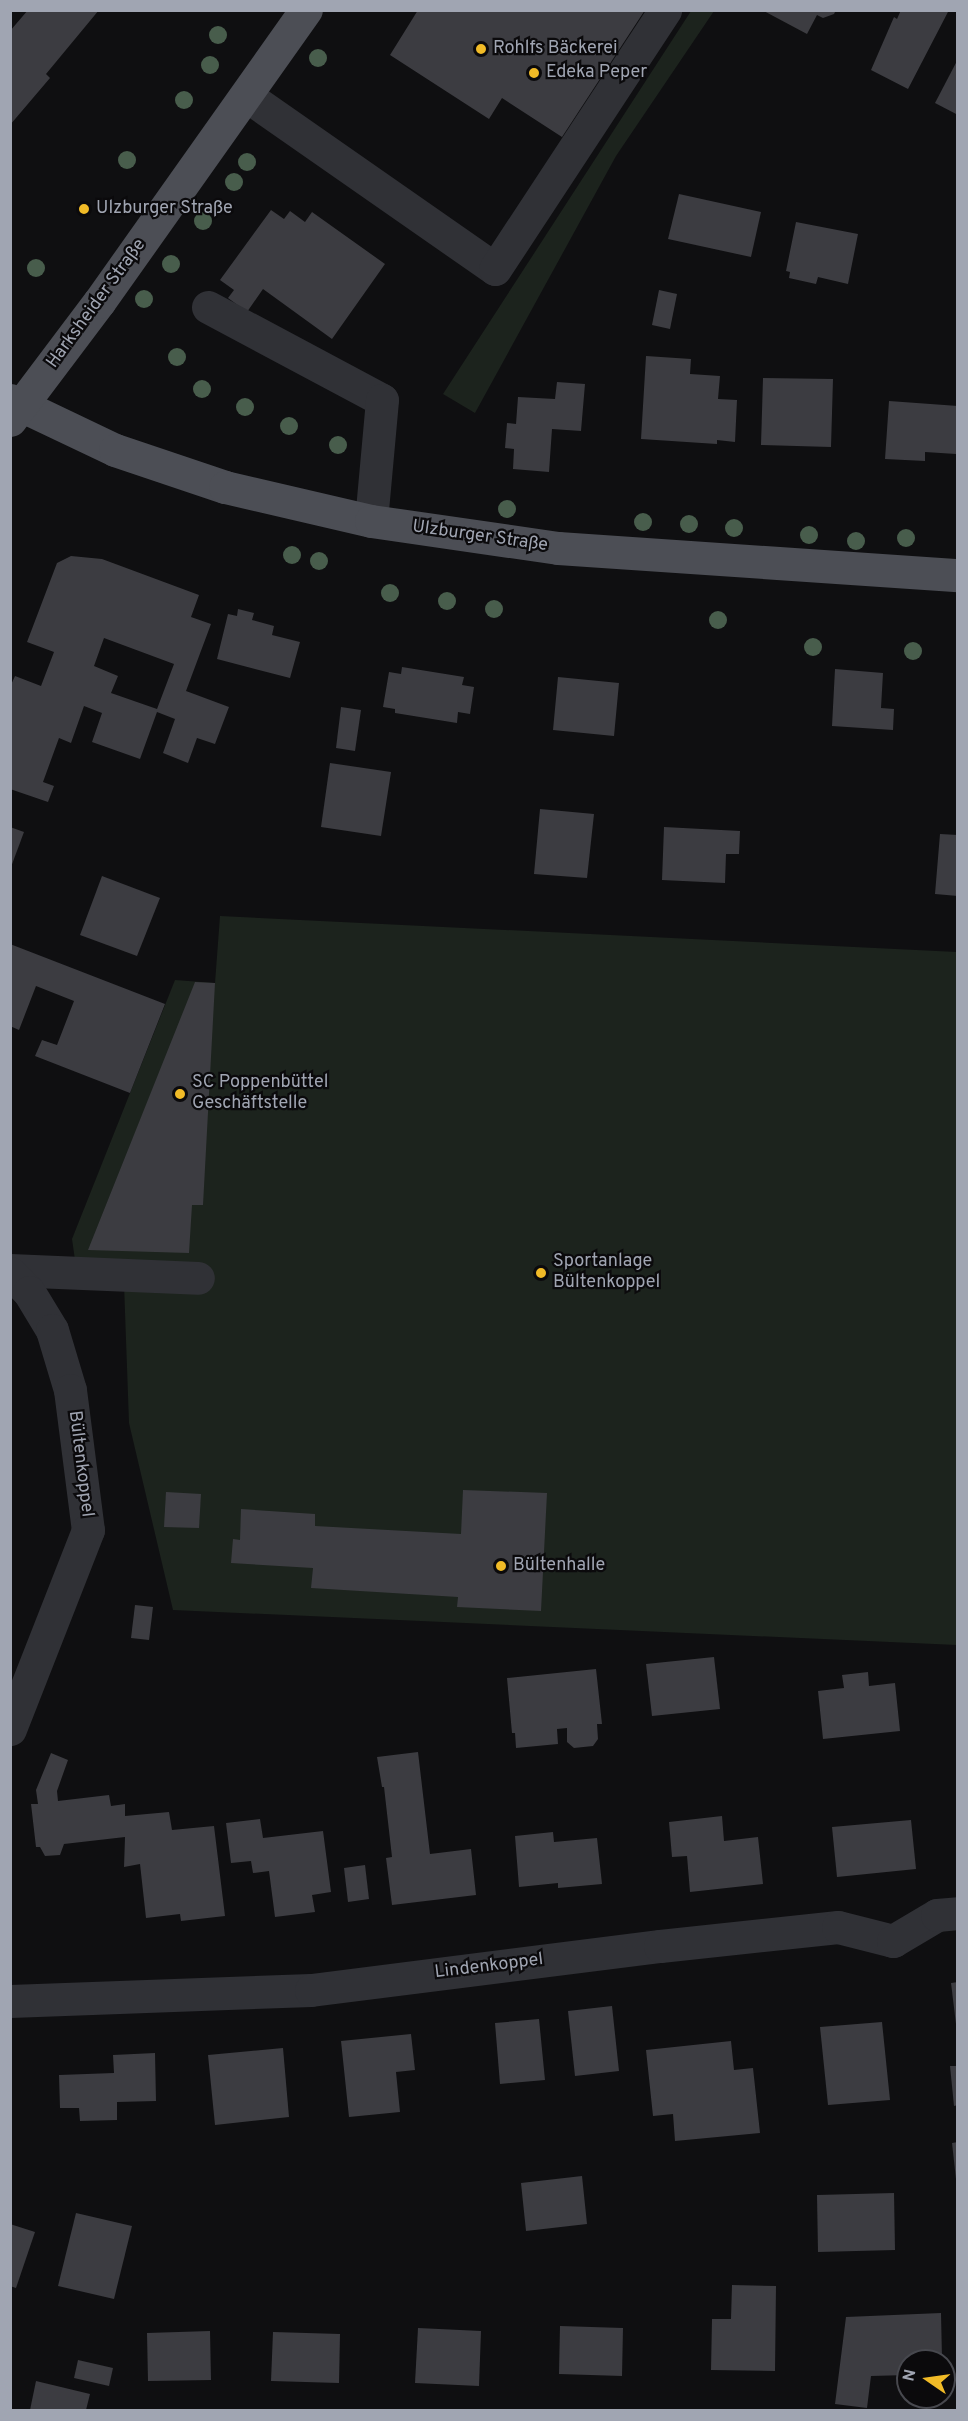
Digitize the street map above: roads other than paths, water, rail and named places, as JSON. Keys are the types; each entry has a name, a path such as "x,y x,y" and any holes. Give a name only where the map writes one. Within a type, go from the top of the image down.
{"main road":[{"name":"Harksheider Straße","path":"14,409 248,96 306,10"},
{"name":"Ulzburger Straße","path":"14,409 115,450 225,487 370,521 558,548 957,575"}],"street":[{"path":"248,96 495,269 665,10"},
{"path":"208,307 382,400 370,521"},
{"path":"10,1271 198,1278"},
{"name":"Bültenkoppel","path":"10,1271 29,1292 52,1330 70,1390 88,1530 10,1729"},
{"name":"Lindenkoppel","path":"10,2001 310,1990 648,1947 838,1927 893,1941 937,1915 957,1913"}],"place":[{"name":"Rohlfs Bäckerei","path":"481,49"},
{"name":"Edeka Peper","path":"534,73"},
{"name":"Ulzburger Straße","path":"84,209"},
{"name":"SC Poppenbüttel Geschäftstelle","path":"180,1094"},
{"name":"Sportanlage Bültenkoppel","path":"541,1273"},
{"name":"Bültenhalle","path":"501,1566"}]}
